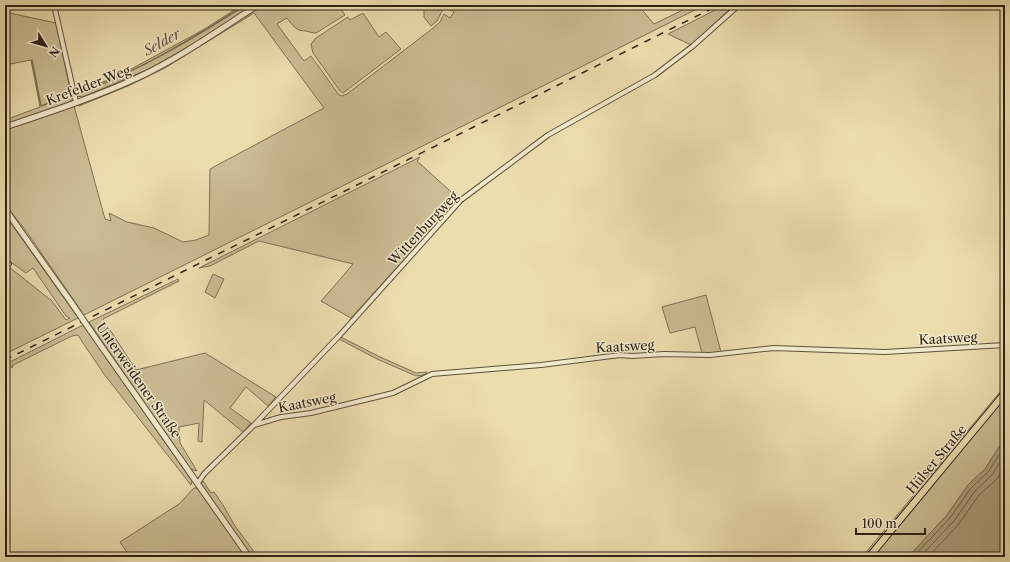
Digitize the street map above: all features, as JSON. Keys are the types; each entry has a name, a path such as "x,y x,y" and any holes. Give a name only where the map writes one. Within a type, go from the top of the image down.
{"main road":[{"name":"Hülser Straße","path":"869,557 1005,393"}],"street":[{"path":"54,5 76,102"},
{"name":"Krefelder Weg","path":"5,127 76,102 139,77 169,61 258,5"},
{"name":"Wittenburgweg","path":"198,483 204,474 339,336 461,200 548,135 655,75 692,46 739,5"},
{"name":"Unterweidener Straße","path":"5,209 249,557"},
{"name":"Unterweidener Straße","path":"5,213 10,217"},
{"name":"Kaatsweg","path":"254,424 281,417 311,413 393,393 432,374 541,365 620,355 710,355 774,348 885,352 1005,345"}],"shaded area":[{"path":"242,5 254,5 185,49 151,68 83,97 76,96 76,93 122,74 203,30"},
{"path":"262,5 338,5 345,15 316,33 297,29 287,18 277,24 304,61 311,56 339,95 342,96 347,94 432,29 440,22 444,14 450,18 454,12 447,7 449,5 638,5 654,24 693,5 705,5 5,354 5,272 9,267 52,301 66,320 70,318 66,316 33,268 26,273 5,258 5,215 76,315 82,312 26,231 5,204 5,130 74,106 105,219 111,221 109,213 127,222 154,228 183,242 196,240 209,235 210,169 324,108 254,13 165,68 128,86 79,106 80,104 194,49"},
{"path":"424,5 445,5 437,21 431,26 424,17"},
{"path":"725,5 734,5 691,45 668,34"},
{"path":"5,12 56,23 72,98 70,102 5,125 5,120 40,107 31,60 5,65"},
{"path":"363,13 379,37 386,32 401,49 343,93 313,53 311,44 316,38 348,17 350,20"},
{"path":"420,157 417,161 459,199 351,318 321,301 353,264 259,241 210,266 199,268"},
{"path":"213,274 224,279 215,298 205,292"},
{"path":"178,279 179,281 103,319 136,370 205,353 276,397 268,406 246,387 230,408 251,423 243,432 204,400 202,442 198,441 199,423 179,427 180,443 197,471 190,469 89,322"},
{"path":"706,295 721,352 702,353 695,327 670,333 662,307"},
{"path":"83,325 192,481 191,485 104,374 78,335 72,336 13,365 12,368 8,363"},
{"path":"341,337 416,373 427,372 424,375 416,376 377,359 339,339"},
{"path":"1005,386 1005,390 866,557 862,557"},
{"path":"1005,397 1005,440 985,469 968,485 947,515 908,557 872,557"},
{"path":"203,481 211,493 214,492 235,526 258,557 251,557 201,484"},
{"path":"194,488 197,488 246,557 130,557 120,542 179,504"}],"water":[{"path":"1005,440 1005,557 908,557 947,515 968,485 985,469"}],"waterway":[{"name":"Selder","path":"85,91 147,63 245,5"},
{"name":"Selder","path":"32,60 41,106 66,97"}],"railway":[{"path":"5,360 719,5"}]}
